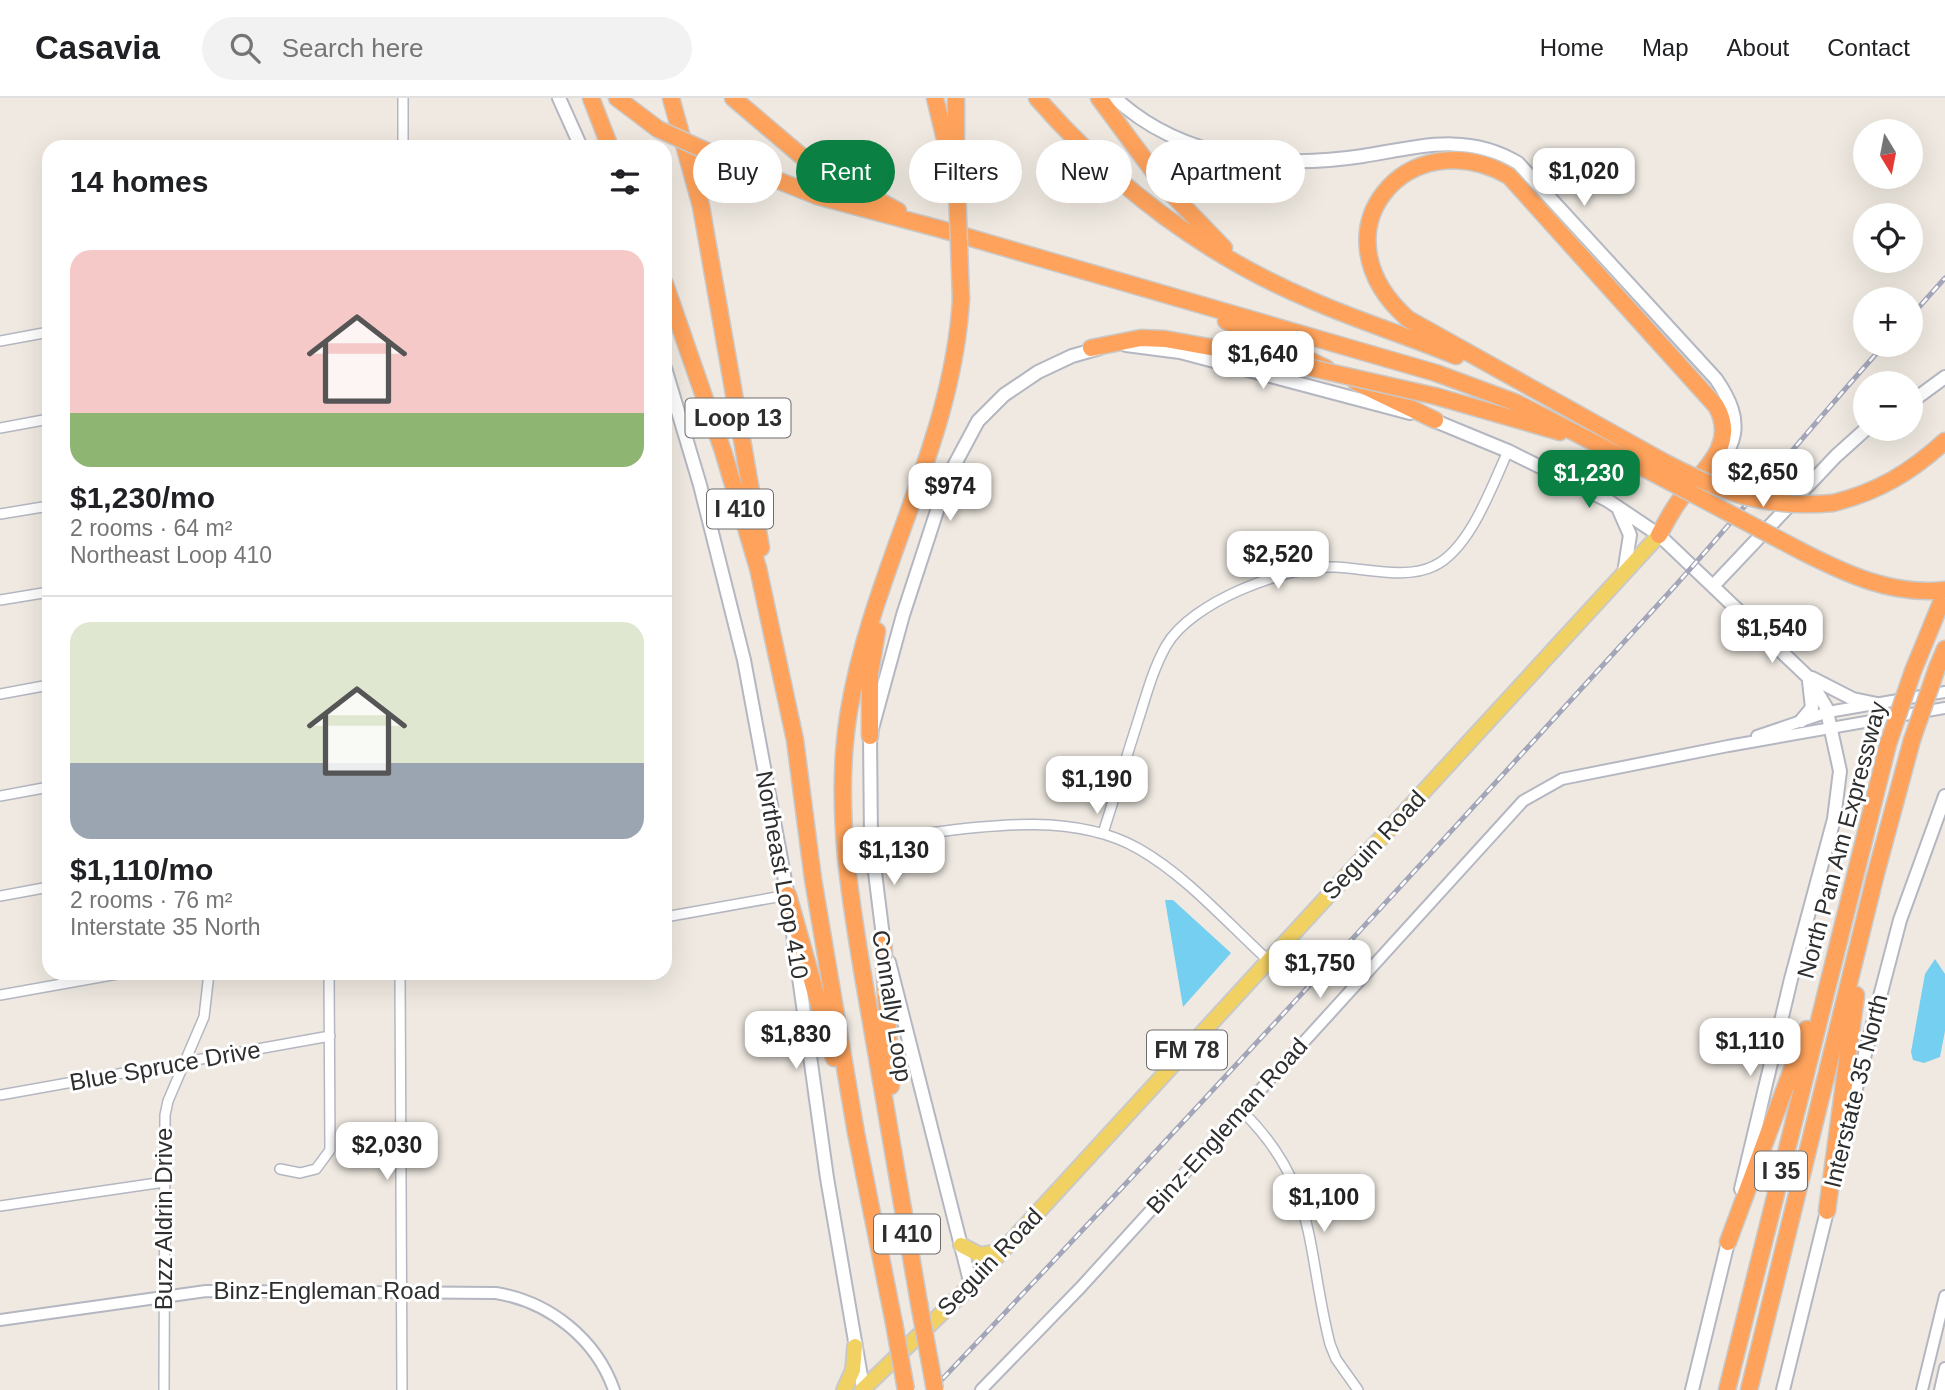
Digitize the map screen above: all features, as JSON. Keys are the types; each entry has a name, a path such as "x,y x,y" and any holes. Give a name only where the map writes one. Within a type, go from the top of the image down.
{"highway":[{"path":"591,98 607,140"},
{"path":"617,98 658,129 817,196 1436,373 1517,403 1608,447 1660,468 1716,489 1762,502 1796,505 1833,503 1880,488 1903,476 1945,441"},
{"name":"Loop 13","path":"671,98 701,206 795,740"},
{"path":"733,98 812,165 902,214 940,229"},
{"name":"Connally Loop","path":"935,98 945,140"},
{"path":"956,98 956,140"},
{"path":"1037,98 1069,135 1120,182 1191,235 1252,273 1310,300 1513,379"},
{"path":"1099,98 1165,187 1207,232 1252,273"},
{"path":"1659,535 1678,503 1717,456 1724,430 1722,417 1716,406 1508,176 1492,166 1460,159 1441,159 1415,168 1399,180 1372,212 1366,231 1366,252 1372,274 1392,305 1408,319 1513,379 1660,468 1801,551 1866,582 1909,590 1945,591"},
{"name":"Connally Loop","path":"935,1390 895,1165 847,859 842,780 856,669 946,404 961,299 958,203"},
{"path":"1172,297 1435,420"},
{"name":"I 410","path":"672,304 723,451 754,555 795,740 813,879 856,1133 906,1390"},
{"path":"1091,348 1141,338 1165,339 1254,355 1435,396 1608,447"},
{"path":"870,736 870,673 885,581"},
{"name":"North Pan Am Expressway","path":"1727,1390 1888,744 1945,591"},
{"name":"North Pan Am Expressway","path":"1749,1390 1902,774 1945,649"},
{"path":"1827,1211 1854,1000 1902,774"},
{"path":"788,895 856,1133"},
{"path":"883,939 895,1165"},
{"path":"1728,1242 1835,951"}],"main road":[{"path":"559,98 578,140"},
{"path":"1115,98 1157,128 1186,142 1251,159 1315,162 1437,143 1461,143 1501,152 1518,163 1716,379 1734,410 1734,437 1724,460 1659,535"},
{"path":"971,1285 883,939 871,840 870,736 903,615 948,477 978,421 1004,395 1038,372 1091,348 1129,345 1180,352 1435,420 1508,451 1617,507 1659,535 1714,585 1808,677 1820,693 1833,729 1840,771 1834,819 1791,979 1692,1390"},
{"path":"1923,393 1945,377"},
{"name":"Northeast Loop 410","path":"672,391 700,485 744,660 788,895 827,1178 863,1389"},
{"path":"1714,585 1853,441"},
{"path":"1617,507 1630,535 1624,573"},
{"name":"FM 78","path":"1624,573 1659,535"},
{"name":"Seguin Road","path":"863,1389 971,1285 1624,573"},
{"path":"1808,677 1853,699 1877,704"},
{"path":"1801,721 1812,707 1808,677"},
{"name":"Interstate 35 North","path":"1783,1390 1858,1072 1900,920 1943,801"},
{"path":"961,1245 980,1255 1003,1250"},
{"path":"844,1390 853,1370 856,1346"}],"street":[{"path":"403,98 403,140"},
{"path":"0,341 42,333"},
{"path":"0,428 42,420"},
{"path":"1103,833 1152,677 1167,645 1178,633 1238,591 1279,575 1331,567 1406,571 1434,566 1455,550 1474,523 1508,451"},
{"path":"0,514 42,507"},
{"path":"0,600 42,593"},
{"path":"0,694 42,686"},
{"name":"Binz-Engleman Road","path":"1728,746 1828,712 1945,692"},
{"name":"Binz-Engleman Road","path":"985,1388 1081,1287 1523,801 1562,779 1728,746 1945,708"},
{"path":"0,796 42,788"},
{"path":"871,840 1042,824 1103,833 1156,860 1269,961"},
{"path":"0,896 42,888"},
{"path":"672,916 788,895"},
{"path":"0,995 84,980"},
{"name":"Buzz Aldrin Drive","path":"163,1390 165,1115 204,1017 208,980"},
{"path":"280,1169 300,1172 316,1169 330,1150 329,980"},
{"path":"400,980 402,1390"},
{"name":"Blue Spruce Drive","path":"0,1095 330,1036"},
{"path":"1242,1111 1264,1133 1297,1186 1330,1342 1336,1359 1358,1390"},
{"path":"0,1206 164,1182"},
{"name":"Binz-Engleman Road","path":"0,1320 206,1291 478,1291 523,1299 562,1320 601,1360 614,1390"},
{"path":"1922,1390 1945,1296"},
{"path":"1940,1390 1945,1368"}],"water":[{"path":"1165,900 1173,900 1231,953 1183,1007"},
{"path":"1935,959 1945,974 1945,1031 1940,1057 1924,1063 1913,1060 1911,1052 1925,974"}],"railway":[{"path":"1923,303 1945,278"},
{"path":"932,1390 1213,1090 1675,586 1873,357"}]}
